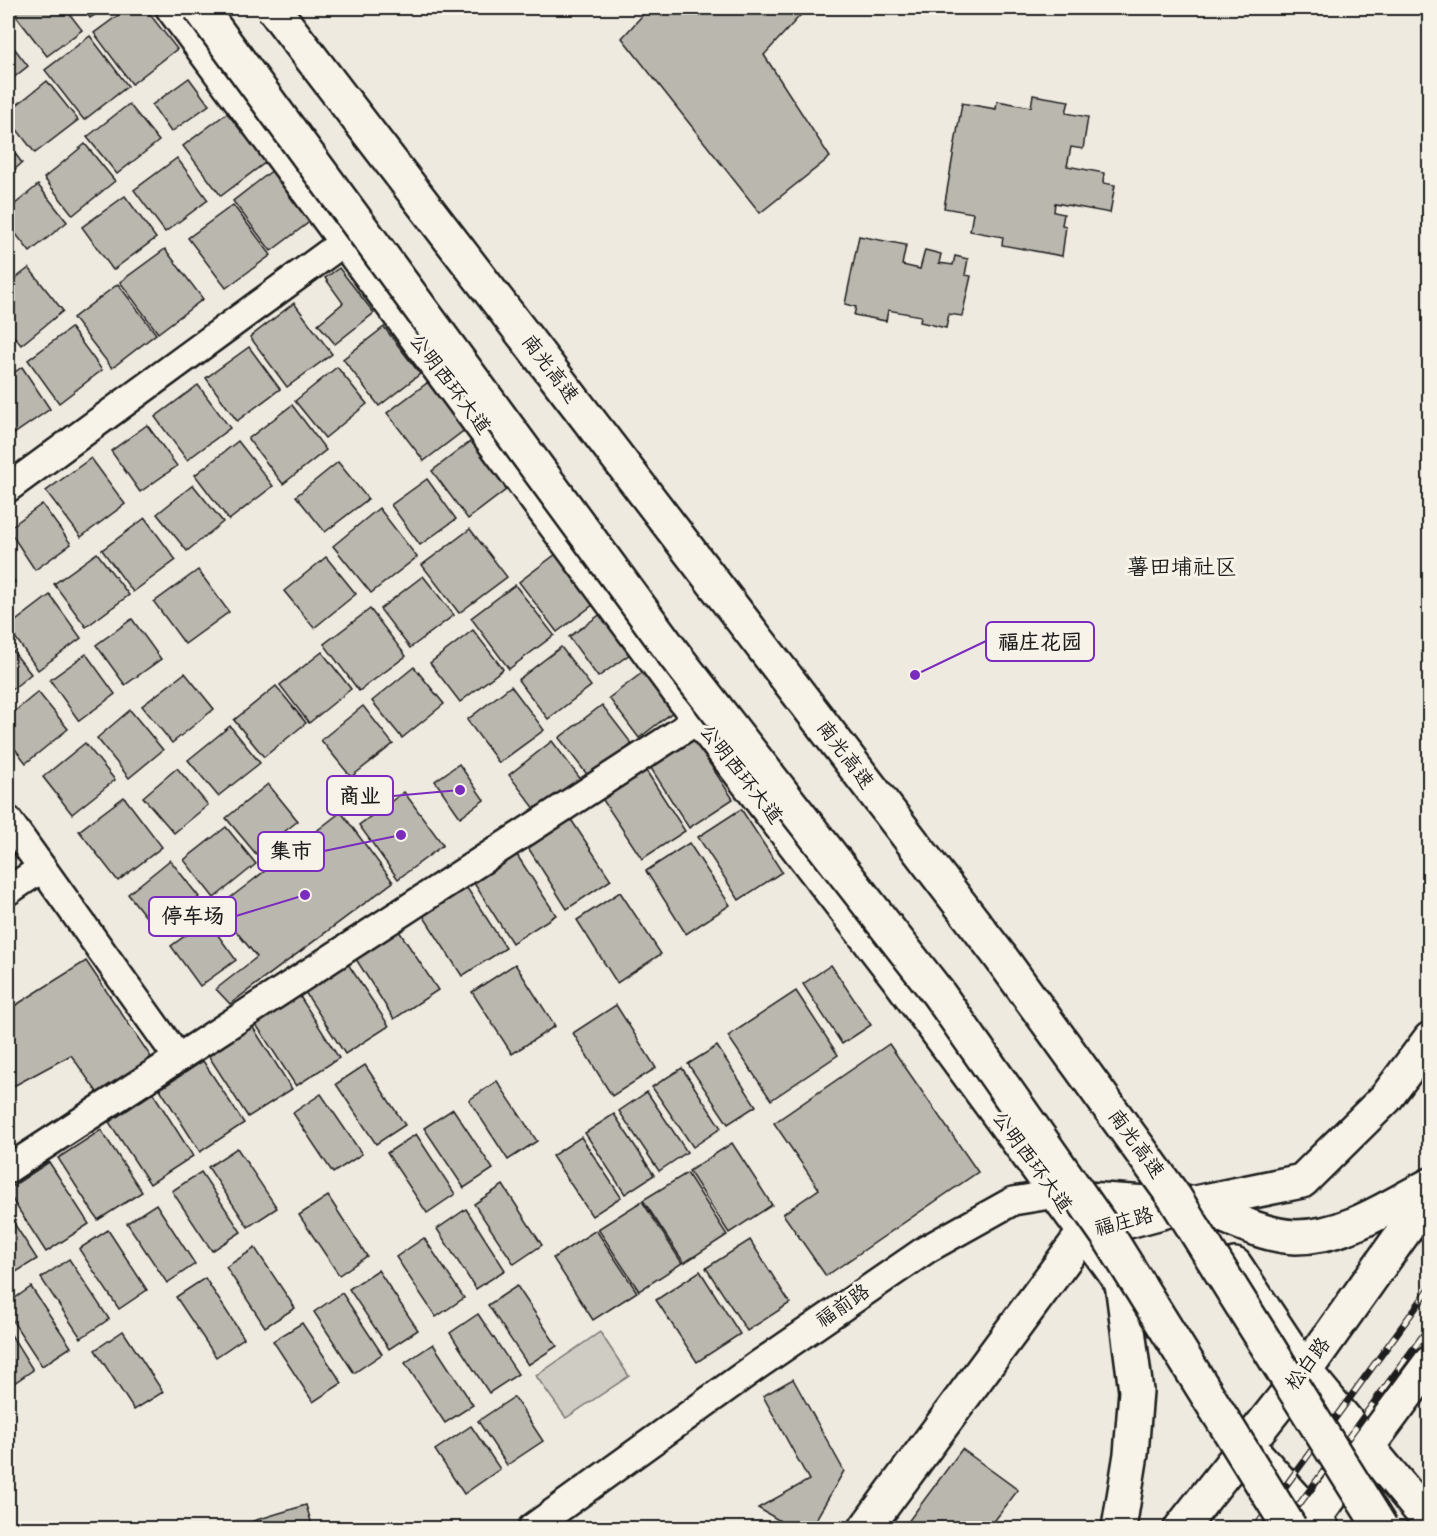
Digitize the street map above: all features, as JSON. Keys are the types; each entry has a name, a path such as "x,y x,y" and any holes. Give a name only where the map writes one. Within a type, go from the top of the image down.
{"main road":[{"name":"公明西环大道","path":"173,8 699,719 898,978 1084,1233 1308,1526"},
{"path":"200,8 676,657 938,993 1308,1526 1370,1447 1430,1363"},
{"name":"南光高速","path":"273,8 1013,975 1175,1198 1381,1528"},
{"path":"285,8 1054,1006 1195,1203 1305,1371 1430,1522"},
{"name":"福庄路","path":"866,1528 1084,1233 1195,1203 1302,1181 1386,1098 1430,1040"},
{"path":"1195,1203 1257,1229 1296,1237 1346,1229 1430,1185"},
{"name":"松白路","path":"1181,1528 1305,1371 1430,1195"},
{"path":"1119,1528 1131,1454 1136,1391 1122,1283"}],"street":[{"path":"8,488 345,241"},
{"path":"8,1169 699,719"},
{"path":"8,820 178,1058"},
{"path":"8,891 42,868"},
{"name":"福前路","path":"532,1528 713,1397 927,1249 1013,1201 1056,1194 1195,1203"}],"shaded area":[{"path":"600,1332 629,1376 566,1418 536,1376"}],"building":[{"path":"18,8 65,8 82,30 47,56 13,12"},
{"path":"83,8 106,8 90,18"},
{"path":"128,8 145,8 177,49 132,84 94,33"},
{"path":"649,8 807,8 764,55 830,157 760,213 622,38"},
{"path":"90,36 128,86 84,120 45,70"},
{"path":"8,40 28,66 8,82"},
{"path":"189,78 209,105 171,132 152,105"},
{"path":"47,81 78,120 35,153 8,118 8,112"},
{"path":"1033,95 1069,101 1066,113 1088,117 1083,149 1071,147 1067,166 1104,173 1103,183 1115,185 1110,213 1055,203 1054,212 1064,214 1062,225 1066,226 1062,256 1002,245 1003,237 970,231 973,213 944,208 962,103 996,109 997,101 1031,107"},
{"path":"129,104 159,141 117,174 87,137"},
{"path":"227,113 266,162 221,196 183,146"},
{"path":"8,144 22,163 8,175"},
{"path":"85,144 115,181 73,215 44,178"},
{"path":"177,158 208,200 165,232 134,190"},
{"path":"278,166 316,217 271,251 233,201"},
{"path":"38,185 67,222 30,252 8,224 8,210"},
{"path":"125,196 156,238 113,270 82,227"},
{"path":"233,205 271,255 226,288 188,238"},
{"path":"859,236 906,245 902,265 920,269 925,250 941,254 939,263 953,265 955,256 968,259 965,275 971,276 962,316 949,314 946,328 920,322 921,316 888,310 886,321 854,315 856,307 845,304"},
{"path":"8,242 16,252 8,259"},
{"path":"165,249 203,299 158,333 120,282"},
{"path":"29,268 63,311 21,345 8,329 8,284"},
{"path":"339,268 374,313 335,344 318,324 343,303 325,278"},
{"path":"118,284 156,334 112,368 73,318"},
{"path":"294,303 332,354 287,387 250,337"},
{"path":"384,327 420,374 379,406 343,359"},
{"path":"71,328 102,370 59,403 28,360"},
{"path":"249,347 280,389 237,421 206,378"},
{"path":"22,367 50,409 8,438 8,377"},
{"path":"337,367 367,404 325,438 295,401"},
{"path":"435,377 471,425 424,461 387,413"},
{"path":"198,385 230,428 187,460 155,417"},
{"path":"292,405 326,450 283,484 248,439"},
{"path":"147,425 177,466 140,492 111,451"},
{"path":"479,435 515,483 468,519 432,471"},
{"path":"238,441 273,486 229,520 195,475"},
{"path":"91,458 125,504 81,537 46,491"},
{"path":"338,462 368,499 325,532 296,496"},
{"path":"427,479 456,519 420,545 391,505"},
{"path":"193,485 223,522 187,551 157,514"},
{"path":"42,504 71,544 35,570 8,529"},
{"path":"379,508 417,557 371,593 333,546"},
{"path":"145,518 176,560 133,592 102,550"},
{"path":"470,529 507,577 459,613 422,565"},
{"path":"564,548 602,598 557,632 519,582"},
{"path":"97,553 129,595 86,627 54,584"},
{"path":"326,557 356,594 314,628 284,591"},
{"path":"198,570 229,612 185,644 154,602"},
{"path":"8,571 15,582 8,587"},
{"path":"423,576 454,615 410,648 380,609"},
{"path":"515,585 554,635 509,669 471,618"},
{"path":"50,595 81,638 38,670 8,627"},
{"path":"370,609 406,656 359,691 324,644"},
{"path":"605,611 634,651 598,677 569,637"},
{"path":"132,619 161,659 125,685 96,645"},
{"path":"473,630 503,669 460,702 430,663"},
{"path":"8,645 31,674 8,693"},
{"path":"561,647 591,686 548,719 518,680"},
{"path":"322,652 351,689 309,723 280,685"},
{"path":"86,654 115,694 79,721 50,680"},
{"path":"651,666 682,705 639,738 609,698"},
{"path":"414,667 444,704 402,738 372,701"},
{"path":"185,673 214,709 172,743 142,706"},
{"path":"276,686 306,723 264,757 234,720"},
{"path":"511,686 544,730 499,763 467,720"},
{"path":"38,692 68,729 26,763 8,740 8,717"},
{"path":"602,705 632,744 589,777 559,738"},
{"path":"363,706 393,744 351,777 321,740"},
{"path":"130,710 163,750 129,778 97,738"},
{"path":"230,726 260,763 218,796 188,760"},
{"path":"692,737 733,799 689,828 649,765"},
{"path":"552,741 582,781 539,814 509,775"},
{"path":"85,743 115,780 72,814 43,777"},
{"path":"459,764 484,800 460,817 435,781"},
{"path":"177,768 208,805 174,833 143,797"},
{"path":"645,769 685,831 642,859 601,797"},
{"path":"268,784 298,821 256,854 226,818"},
{"path":"404,792 443,845 398,879 359,825"},
{"path":"124,797 162,847 118,881 79,831"},
{"path":"741,809 782,872 739,900 698,837"},
{"path":"341,812 393,882 230,1004 216,989 257,957 217,908"},
{"path":"570,818 611,880 567,909 527,846"},
{"path":"226,827 256,864 214,898 184,860"},
{"path":"689,843 730,905 686,934 646,871"},
{"path":"515,852 556,915 512,943 472,880"},
{"path":"170,860 199,897 157,931 128,894"},
{"path":"465,885 506,948 462,976 422,914"},
{"path":"620,892 661,954 617,983 577,920"},
{"path":"207,920 236,960 200,986 171,946"},
{"path":"397,928 438,990 394,1019 354,956"},
{"path":"86,961 151,1057 99,1095 71,1055 8,1089 8,1010"},
{"path":"348,964 389,1026 345,1054 305,992"},
{"path":"515,964 555,1026 512,1054 472,992"},
{"path":"831,965 871,1025 842,1044 803,984"},
{"path":"796,991 838,1055 771,1100 728,1036"},
{"path":"299,995 339,1058 296,1086 255,1023"},
{"path":"616,1005 656,1068 612,1096 573,1033"},
{"path":"252,1026 292,1089 248,1117 208,1055"},
{"path":"889,1044 978,1172 826,1276 783,1214 819,1189 774,1123"},
{"path":"717,1046 756,1106 728,1124 688,1064"},
{"path":"203,1061 244,1123 200,1152 160,1089"},
{"path":"365,1065 405,1125 376,1144 336,1084"},
{"path":"682,1068 721,1128 693,1147 652,1087"},
{"path":"497,1081 537,1141 508,1160 469,1100"},
{"path":"8,1089 13,1128 8,1130"},
{"path":"647,1092 687,1152 659,1171 619,1111"},
{"path":"153,1093 193,1156 150,1184 109,1122"},
{"path":"321,1094 362,1154 333,1173 293,1113"},
{"path":"453,1109 493,1169 464,1188 424,1128"},
{"path":"614,1114 654,1175 625,1194 585,1133"},
{"path":"101,1130 142,1192 98,1220 58,1158"},
{"path":"416,1134 455,1194 427,1213 387,1153"},
{"path":"581,1137 621,1197 592,1216 552,1156"},
{"path":"732,1143 772,1205 729,1233 689,1171"},
{"path":"237,1148 277,1208 248,1227 208,1167"},
{"path":"49,1162 89,1224 46,1252 8,1193 8,1189"},
{"path":"201,1172 241,1232 212,1251 172,1191"},
{"path":"687,1173 727,1235 684,1263 643,1200"},
{"path":"503,1185 542,1245 514,1264 474,1204"},
{"path":"328,1196 367,1256 339,1275 299,1215"},
{"path":"642,1201 682,1263 639,1291 598,1229"},
{"path":"156,1204 195,1264 167,1283 127,1223"},
{"path":"466,1209 505,1270 476,1289 437,1229"},
{"path":"8,1214 37,1259 8,1277"},
{"path":"108,1230 147,1290 119,1309 79,1249"},
{"path":"596,1230 637,1292 593,1320 553,1258"},
{"path":"424,1238 464,1298 436,1317 396,1257"},
{"path":"750,1240 790,1303 747,1331 706,1268"},
{"path":"255,1248 295,1308 265,1327 226,1267"},
{"path":"69,1259 109,1319 81,1338 41,1278"},
{"path":"378,1270 418,1330 389,1349 349,1289"},
{"path":"700,1271 740,1334 697,1362 656,1300"},
{"path":"205,1278 244,1338 216,1357 176,1297"},
{"path":"517,1286 557,1346 528,1365 488,1305"},
{"path":"31,1287 71,1347 42,1366 8,1314 8,1303"},
{"path":"342,1293 382,1354 354,1373 314,1312"},
{"path":"478,1314 518,1374 489,1393 450,1333"},
{"path":"302,1323 342,1383 313,1402 273,1341"},
{"path":"8,1330 33,1370 8,1387"},
{"path":"123,1331 163,1392 134,1410 95,1350"},
{"path":"433,1344 473,1405 445,1423 405,1363"},
{"path":"793,1379 844,1471 811,1528 792,1528 758,1508 809,1480 763,1396"},
{"path":"514,1397 543,1441 507,1465 478,1421"},
{"path":"471,1426 500,1469 464,1494 435,1450"},
{"path":"962,1449 1018,1490 989,1528 915,1528 907,1523"},
{"path":"306,1505 313,1528 255,1528 253,1521"}],"railway":[{"path":"1255,1528 1430,1288"},
{"path":"1282,1528 1430,1326"}],"place":[{"name":"福庄花园","path":"915,675"},
{"name":"商业","path":"460,790"},
{"name":"集市","path":"401,835"},
{"name":"停车场","path":"305,895"}],"district":[{"name":"薯田埔社区","path":"1182,567"}]}
